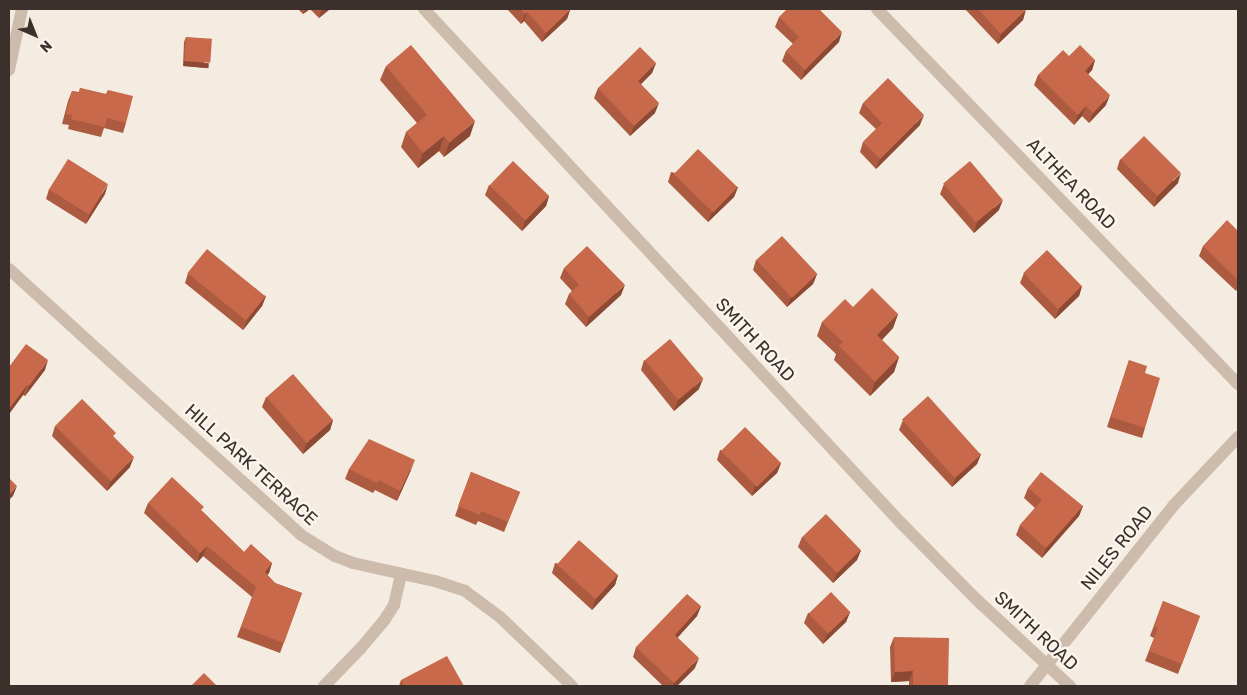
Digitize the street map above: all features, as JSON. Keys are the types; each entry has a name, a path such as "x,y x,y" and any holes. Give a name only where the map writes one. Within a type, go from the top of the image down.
{"street":[{"path":"9,70 22,9"},
{"name":"SMITH ROAD","path":"424,9 907,530 977,600 1070,686"},
{"name":"ALTHEA ROAD","path":"877,9 1237,382"},
{"name":"HILL PARK TERRACE","path":"9,269 301,535 335,556 372,568 450,586 477,598 500,617 572,686"},
{"name":"NILES ROAD","path":"1030,686 1173,506 1238,437"},
{"path":"324,686 362,648 385,620 394,605 401,574"}],"building":[{"path":"520,9 570,10 546,33 527,12 525,14"},
{"path":"787,9 819,9 842,32 805,70 786,51 799,37 779,17"},
{"path":"978,9 1025,9 1026,10 1001,34"},
{"path":"186,37 212,39 210,63 184,61"},
{"path":"411,45 475,121 449,143 444,136 423,153 406,132 427,115 386,66"},
{"path":"1080,45 1095,60 1085,71 1110,95 1093,113 1086,106 1078,115 1038,75 1063,50 1069,56"},
{"path":"640,47 656,63 638,81 659,103 634,126 598,88"},
{"path":"888,78 924,115 880,159 863,142 882,123 863,103"},
{"path":"80,88 107,95 108,90 133,96 126,123 107,118 105,127 71,119 72,115 66,114 72,91 79,93"},
{"path":"1144,136 1181,173 1157,196 1121,159"},
{"path":"698,149 738,187 713,212 674,174"},
{"path":"68,159 108,184 89,214 49,190"},
{"path":"513,161 549,196 525,220 489,185"},
{"path":"970,161 1003,200 976,223 943,183"},
{"path":"1227,220 1238,231 1238,280 1203,246"},
{"path":"782,236 817,274 792,298 756,260"},
{"path":"587,246 625,285 589,317 569,294 579,285 564,268"},
{"path":"207,249 265,296 246,320 187,273"},
{"path":"1047,250 1082,286 1058,309 1023,273"},
{"path":"872,288 898,314 877,335 899,357 875,382 839,346 843,342 822,322 845,299 853,307"},
{"path":"670,339 703,379 678,400 645,360"},
{"path":"26,344 48,360 9,409 9,367"},
{"path":"1129,360 1147,366 1145,373 1160,378 1145,428 1111,417"},
{"path":"293,374 333,420 307,443 267,397"},
{"path":"928,396 981,455 955,478 902,419"},
{"path":"82,399 116,433 113,436 134,457 111,481 55,426"},
{"path":"745,427 781,463 757,487 721,451"},
{"path":"369,439 415,460 400,491 379,480 377,483 349,469"},
{"path":"471,472 520,492 508,522 481,511 480,515 458,506"},
{"path":"1041,472 1083,506 1046,548 1020,525 1042,500 1028,488"},
{"path":"172,477 204,507 201,510 244,552 251,544 272,563 265,572 275,583 302,593 284,643 241,627 256,587 207,546 200,553 148,503"},
{"path":"9,478 17,486 9,494"},
{"path":"826,514 861,550 837,573 802,537"},
{"path":"579,540 618,575 596,599 557,565"},
{"path":"831,592 850,612 828,634 809,614"},
{"path":"687,594 701,606 675,635 699,658 674,683 636,647"},
{"path":"1163,601 1200,616 1182,664 1149,651 1158,628 1154,626"},
{"path":"894,637 949,638 948,686 913,686 913,671 895,672"},
{"path":"447,656 464,686 404,686 401,680"},
{"path":"204,673 217,686 191,686"}]}
